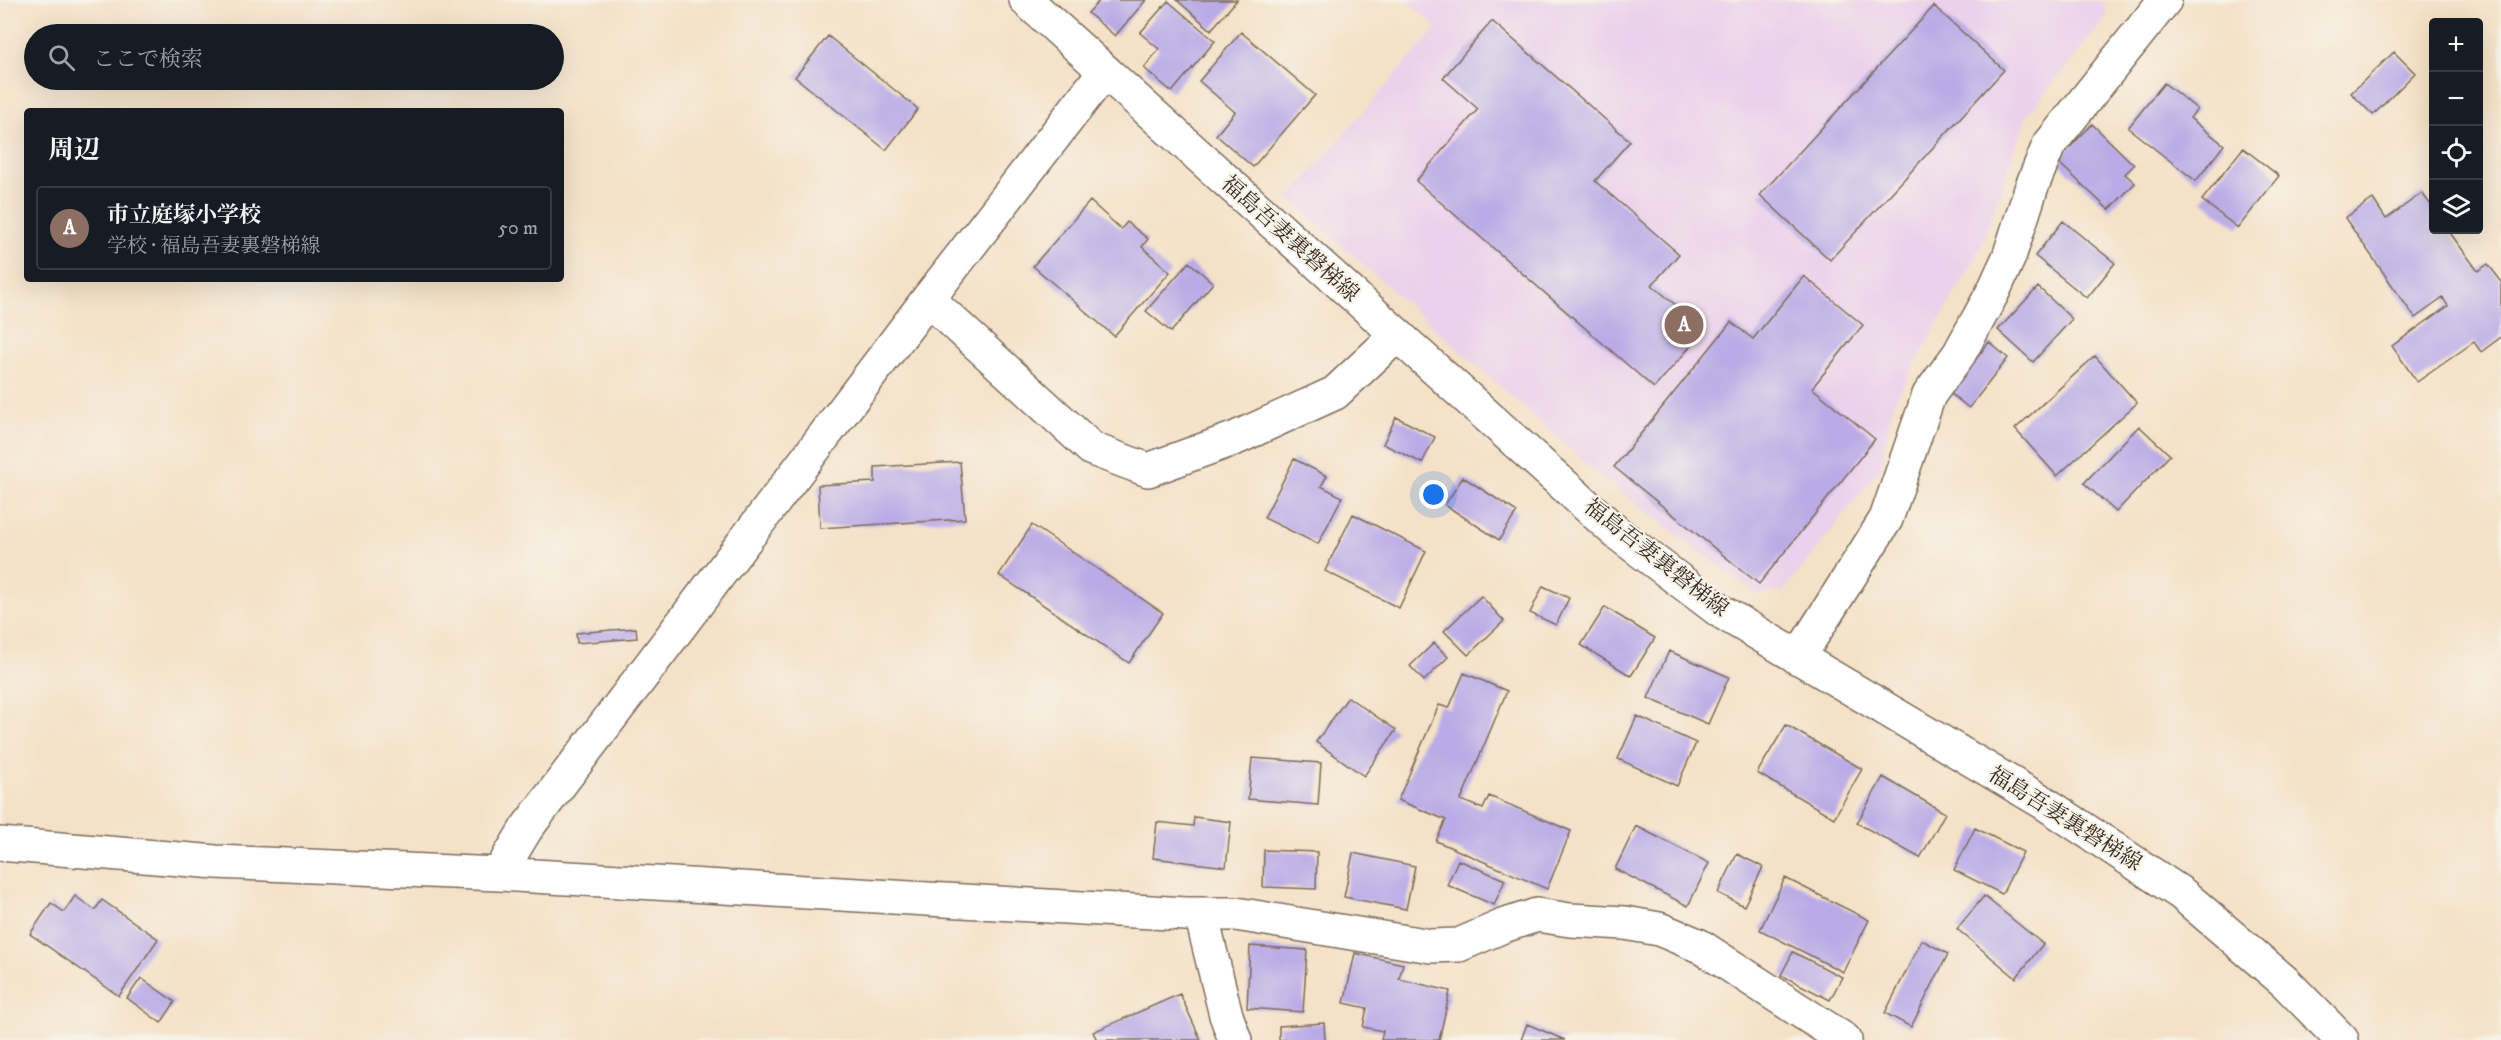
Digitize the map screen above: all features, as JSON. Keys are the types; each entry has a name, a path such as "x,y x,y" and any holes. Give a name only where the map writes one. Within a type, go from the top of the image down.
{"street":[{"name":"福島吾妻裏磐梯線","path":"1026,0 1617,532 1720,611 2043,802 2182,894 2285,982 2342,1040"},
{"path":"1798,658 1886,519 1929,395 1959,354 1993,292 2009,257 2032,186 2049,145 2153,4"},
{"path":"499,874 526,829 928,299 1105,71"},
{"path":"928,299 1092,449 1148,470 1236,438 1335,393 1397,335"},
{"path":"0,844 216,862 499,874 1201,914 1236,914 1431,946 1459,945 1503,926 1537,915 1570,920 1625,923 1659,929 1700,946 1845,1040"},
{"path":"1201,914 1226,1015 1235,1040"}],"shaded area":[{"path":"1406,0 2103,1 2107,17 2026,117 1981,246 1893,404 1880,469 1783,592 1757,594 1606,481 1289,198 1437,27"}],"building":[{"path":"1100,0 1146,0 1115,36 1088,13"},
{"path":"1177,0 1237,0 1211,30"},
{"path":"1168,1 1215,41 1172,92 1144,68 1159,49 1140,33"},
{"path":"1934,6 2004,70 1830,260 1760,195"},
{"path":"1492,21 1630,141 1595,181 1679,254 1652,285 1705,330 1654,388 1416,181 1478,109 1443,78"},
{"path":"1241,32 1315,95 1253,167 1216,135 1235,112 1199,81"},
{"path":"828,36 918,109 886,150 795,77"},
{"path":"2394,52 2415,73 2373,115 2351,93"},
{"path":"2164,83 2197,109 2190,118 2224,145 2196,181 2128,128"},
{"path":"2092,124 2134,165 2125,174 2135,183 2109,210 2057,161"},
{"path":"2243,148 2279,176 2238,228 2202,200"},
{"path":"2422,193 2429,202 2429,234 2451,234 2478,271 2488,264 2501,281 2501,337 2481,352 2474,342 2417,382 2392,346 2448,306 2443,298 2415,318 2345,218 2373,199 2386,219"},
{"path":"1090,201 1121,229 1127,222 1148,239 1142,247 1170,272 1114,336 1033,266"},
{"path":"2063,221 2115,263 2087,298 2035,256"},
{"path":"1189,262 1213,283 1171,332 1146,311"},
{"path":"1804,276 1863,325 1812,388 1875,439 1759,584 1614,467 1731,322 1753,339"},
{"path":"2038,287 2072,319 2033,362 1998,330"},
{"path":"1989,342 2008,358 1969,408 1950,393"},
{"path":"2095,356 2137,403 2057,476 2015,429"},
{"path":"1396,417 1435,437 1422,463 1383,444"},
{"path":"2139,426 2170,455 2116,512 2084,483"},
{"path":"1294,459 1327,476 1321,486 1342,497 1318,544 1264,518"},
{"path":"960,462 965,519 820,528 818,485 875,482 875,467"},
{"path":"1463,477 1517,512 1499,540 1445,505"},
{"path":"1353,514 1426,551 1399,608 1325,571"},
{"path":"1032,525 1163,613 1129,663 999,575"},
{"path":"1543,586 1569,598 1556,625 1530,613"},
{"path":"1481,596 1504,621 1468,655 1444,631"},
{"path":"1605,607 1655,638 1631,676 1581,645"},
{"path":"636,628 637,638 577,643 576,633"},
{"path":"1434,643 1448,657 1424,681 1410,666"},
{"path":"1669,651 1729,677 1708,724 1648,698"},
{"path":"1464,673 1507,691 1461,800 1483,809 1489,796 1571,831 1547,889 1436,841 1446,820 1398,800 1439,705 1449,708"},
{"path":"1348,697 1396,730 1364,776 1316,742"},
{"path":"1637,716 1696,743 1677,786 1618,759"},
{"path":"1786,725 1862,769 1834,818 1757,773"},
{"path":"1252,758 1321,763 1318,805 1248,799"},
{"path":"1883,777 1945,813 1920,858 1857,823"},
{"path":"1194,817 1231,822 1226,867 1153,858 1157,822 1193,826"},
{"path":"1636,826 1709,863 1688,906 1615,869"},
{"path":"1975,828 2023,852 2002,894 1954,870"},
{"path":"1264,850 1317,852 1316,889 1263,887"},
{"path":"1353,853 1415,866 1406,909 1344,897"},
{"path":"1737,854 1763,867 1744,906 1718,893"},
{"path":"1458,860 1505,880 1494,905 1447,885"},
{"path":"1785,878 1869,920 1843,972 1760,930"},
{"path":"75,896 95,910 102,900 158,939 119,996 30,934 51,903 64,912"},
{"path":"1984,896 2043,944 2016,978 1957,929"},
{"path":"1922,940 1948,954 1911,1027 1885,1013"},
{"path":"1250,946 1307,950 1303,1012 1247,1008"},
{"path":"1793,952 1842,977 1830,1000 1781,975"},
{"path":"1355,953 1403,964 1399,979 1450,991 1439,1040 1381,1040 1383,1031 1363,1027 1367,1008 1344,1003"},
{"path":"141,978 175,1002 161,1023 127,998"},
{"path":"1180,994 1201,1040 1097,1040 1093,1032"},
{"path":"1324,1023 1325,1040 1279,1040 1279,1026"},
{"path":"1527,1024 1565,1040 1521,1040"}],"place":[{"name":"市立庭塚小学校","path":"1684,325"}]}
